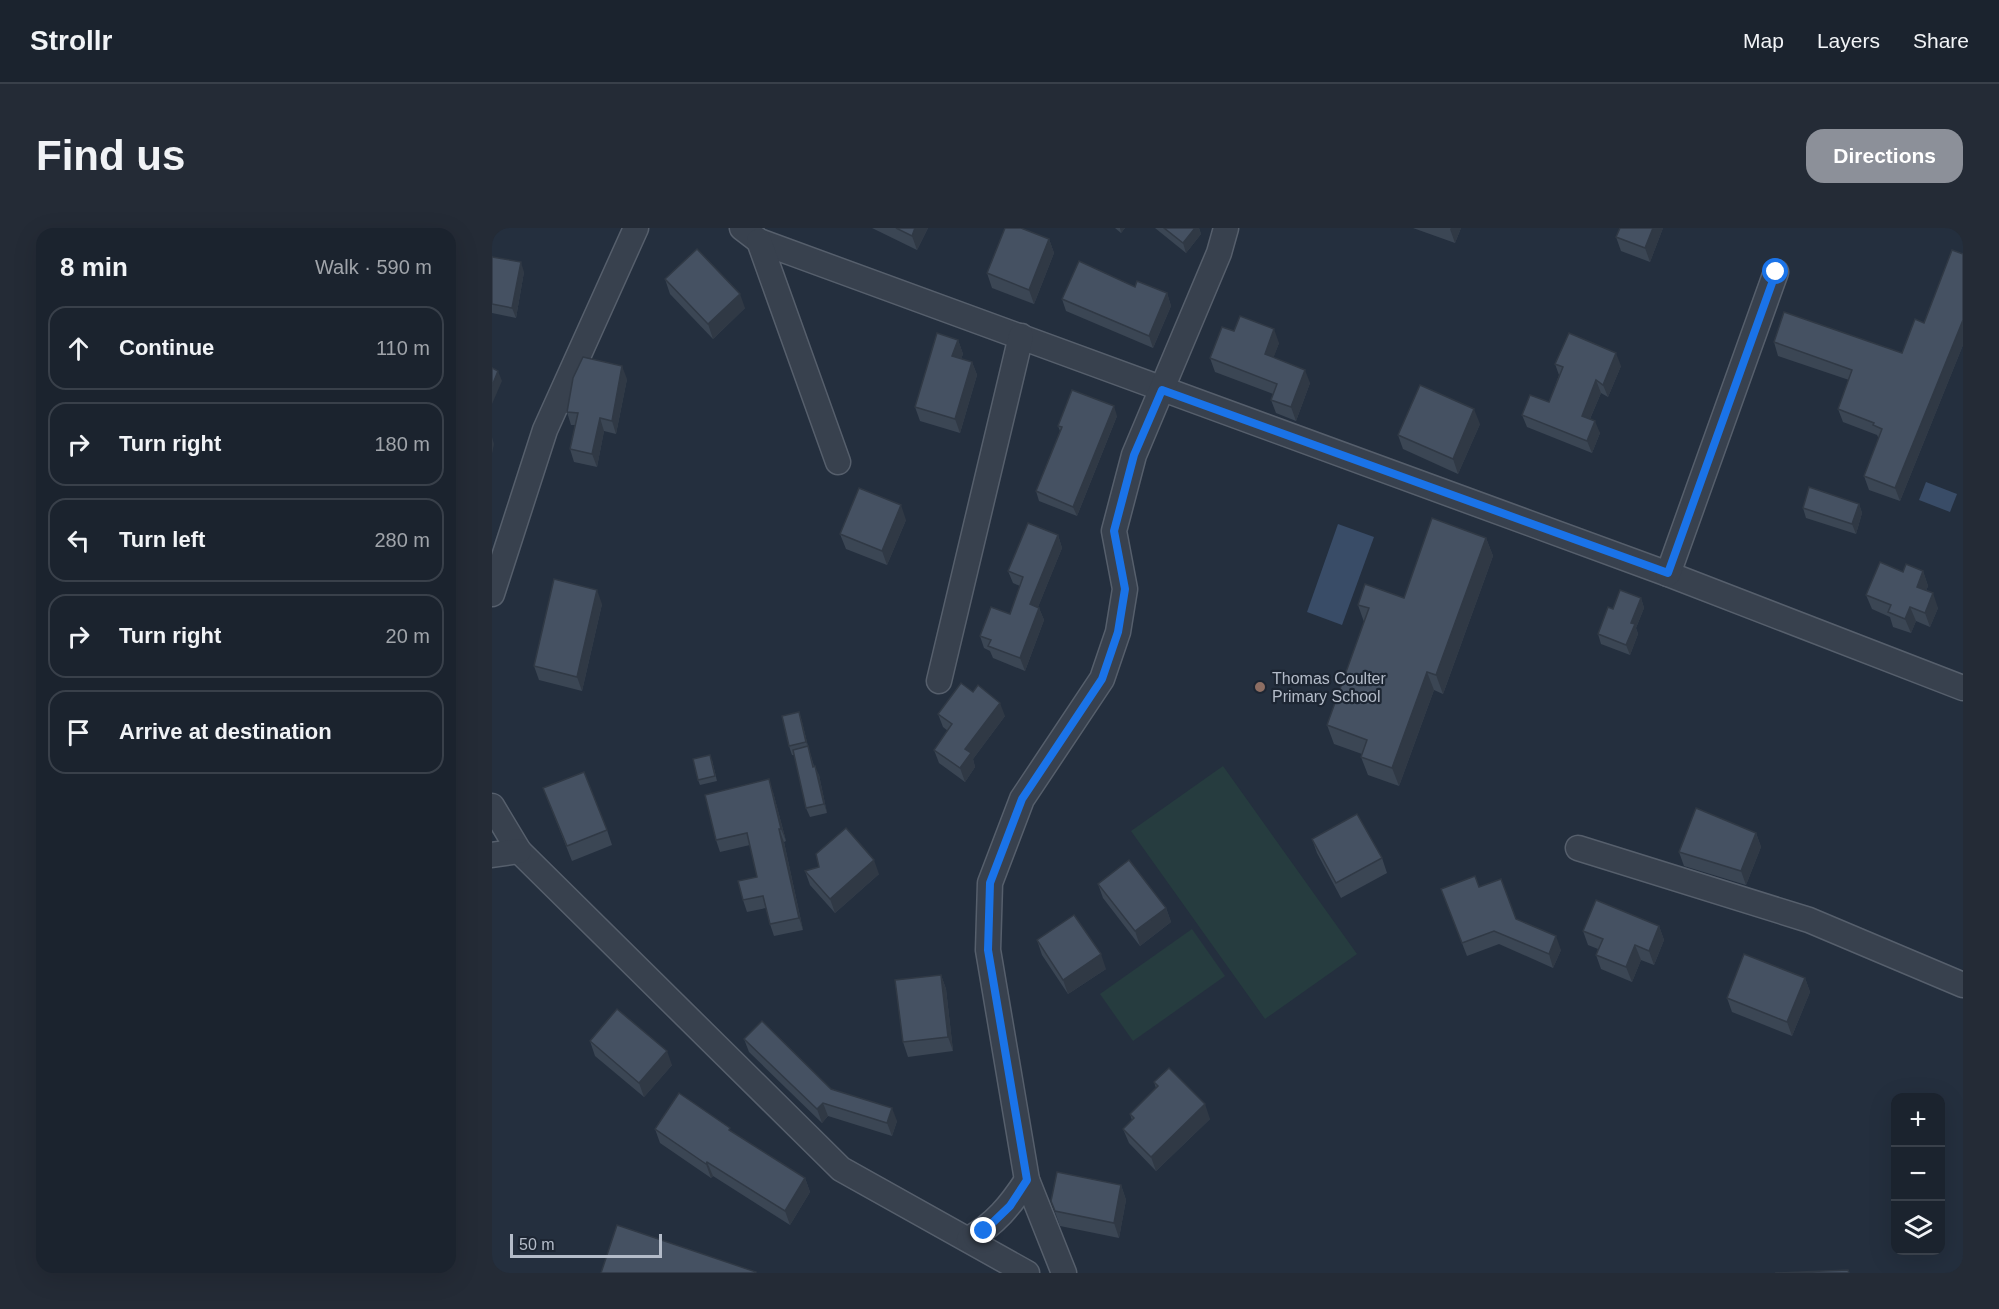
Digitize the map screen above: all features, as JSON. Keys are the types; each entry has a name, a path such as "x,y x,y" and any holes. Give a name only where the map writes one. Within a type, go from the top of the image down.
{"street":[{"path":"492,594 545,430 636,228"},
{"path":"1064,1273 1027,1180 988,950 990,883 1022,799 1102,679 1118,632 1125,589 1114,531 1134,455 1219,253 1226,228"},
{"path":"751,235 1162,390 1668,573 1963,688"},
{"path":"751,235 838,462"},
{"path":"1668,573 1776,272"},
{"path":"939,681 1021,336"},
{"path":"492,806 519,851 841,1169 1027,1273"},
{"path":"1578,848 1809,920 1963,985"},
{"path":"492,855 519,851"},
{"path":"969,1239 984,1231 1010,1206 1027,1180"}],"green space":[{"path":"1223,766 1357,954 1265,1019 1131,831"},
{"path":"1192,929 1225,976 1133,1041 1100,994"}],"water":[{"path":"1926,482 1957,494 1950,512 1919,500"},
{"path":"1338,524 1374,537 1342,625 1307,612"}],"building":[{"path":"896,228 915,228 912,236"},
{"path":"1005,228 1021,228 1049,239 1029,290 987,273"},
{"path":"1164,228 1195,228 1183,243"},
{"path":"1620,228 1653,228 1645,248 1616,237"},
{"path":"697,249 740,294 708,324 665,279"},
{"path":"1952,250 1963,254 1963,320 1895,488 1864,476 1882,429 1873,425 1874,423 1838,409 1852,370 1774,342 1784,312 1902,353 1915,319 1924,323"},
{"path":"492,257 521,262 512,308 492,304"},
{"path":"1079,261 1135,287 1137,281 1167,293 1149,336 1062,299"},
{"path":"1240,316 1274,329 1265,354 1305,370 1291,407 1271,400 1277,384 1210,358 1222,327 1234,331"},
{"path":"937,333 958,340 952,356 972,362 955,419 915,407"},
{"path":"1569,333 1616,353 1603,385 1596,380 1582,416 1595,421 1587,441 1522,415 1530,395 1549,402 1563,367 1555,364"},
{"path":"583,357 622,366 612,421 600,418 592,454 570,449 578,413 567,412 573,378"},
{"path":"492,368 498,371 492,386"},
{"path":"1420,385 1474,409 1453,459 1398,435"},
{"path":"1072,390 1114,406 1073,507 1036,491 1062,427 1058,426"},
{"path":"1809,487 1859,504 1852,524 1803,508"},
{"path":"859,488 901,505 882,551 840,534"},
{"path":"1432,518 1486,538 1436,675 1427,672 1392,768 1361,757 1367,740 1327,725 1369,608 1358,605 1365,584 1404,598"},
{"path":"1028,523 1058,535 1030,604 1039,608 1020,658 988,646 991,640 980,636 991,607 1010,614 1023,577 1008,571"},
{"path":"1880,562 1903,572 1906,564 1923,571 1917,587 1933,593 1925,613 1910,607 1905,619 1888,612 1891,605 1866,595"},
{"path":"554,579 597,590 577,677 534,666"},
{"path":"1620,590 1641,598 1631,623 1635,624 1626,645 1598,634 1608,607 1613,609"},
{"path":"961,683 973,692 978,685 1000,703 965,749 971,753 960,768 934,750 952,724 938,714"},
{"path":"799,712 806,742 789,746 782,716"},
{"path":"808,746 824,804 806,808 793,750"},
{"path":"710,755 715,776 698,780 693,759"},
{"path":"584,772 607,830 567,846 543,788"},
{"path":"769,779 799,918 770,924 763,896 743,900 738,881 757,877 747,833 716,840 705,795"},
{"path":"1696,808 1756,833 1741,871 1679,852"},
{"path":"1357,814 1382,858 1336,883 1312,839"},
{"path":"846,828 874,860 830,899 805,871 819,867 816,854"},
{"path":"1129,860 1166,908 1135,931 1098,884"},
{"path":"1475,876 1479,887 1501,879 1516,919 1556,936 1549,954 1494,931 1462,943 1441,889"},
{"path":"1596,900 1659,926 1649,951 1635,945 1626,967 1596,955 1603,939 1583,931"},
{"path":"1074,915 1101,954 1063,980 1037,940"},
{"path":"1744,954 1805,978 1787,1022 1727,998"},
{"path":"941,975 948,1037 903,1042 895,980"},
{"path":"617,1009 667,1051 639,1083 590,1041"},
{"path":"762,1021 831,1089 892,1108 887,1123 823,1103 817,1109 744,1039"},
{"path":"1169,1068 1205,1104 1151,1157 1123,1129 1134,1118 1130,1114 1158,1086 1154,1082"},
{"path":"679,1093 730,1128 729,1130 805,1178 785,1211 707,1162 706,1164 655,1129"},
{"path":"1057,1172 1121,1185 1114,1223 1055,1211 1051,1201"},
{"path":"617,1225 756,1272 601,1273"},
{"path":"1848,1270 1849,1273 1775,1273"}],"place":[{"name":"Thomas Coulter Primary School","path":"1260,687"}],"route":[{"path":"984,1231 1010,1206 1027,1180 988,950 990,883 1022,799 1102,679 1118,632 1125,589 1114,531 1134,455 1162,390 1668,573 1776,272"}]}
